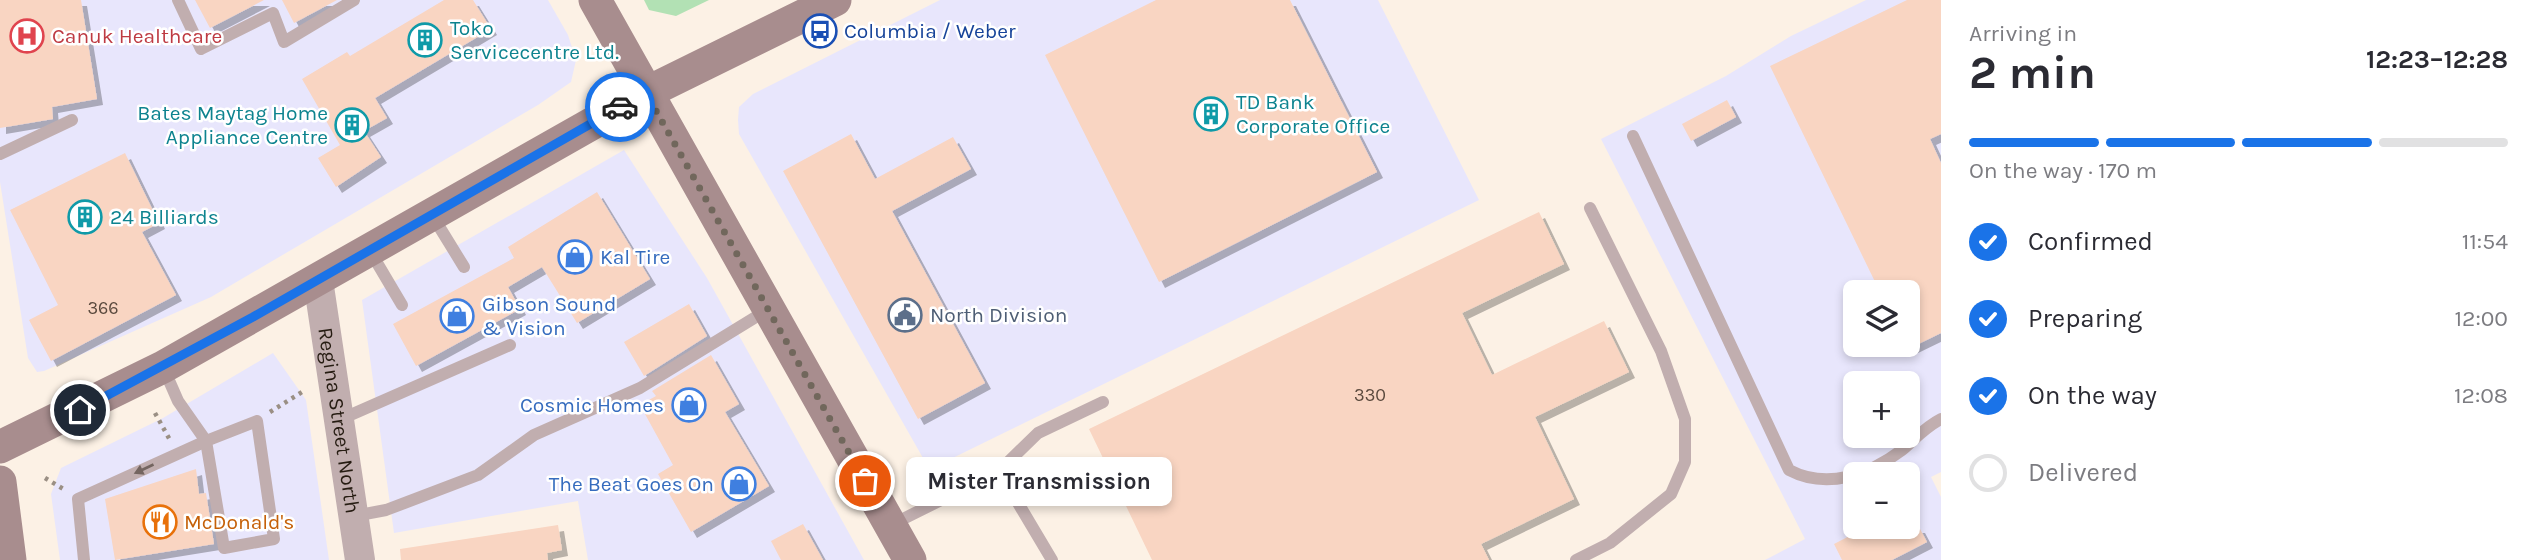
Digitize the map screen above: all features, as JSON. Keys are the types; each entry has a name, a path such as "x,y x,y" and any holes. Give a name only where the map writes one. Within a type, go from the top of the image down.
{"main road":[{"path":"595,0 910,560"},
{"path":"0,447 163,367 646,93 835,0"},
{"path":"0,482 10,560"}],"street":[{"name":"Regina Street North","path":"318,280 360,560"}],"lane":[{"path":"178,0 201,49 273,13 284,42 354,0"},
{"path":"0,154 72,120"},
{"path":"1633,136 1789,470 1807,480 1833,481 1880,466 1929,425 1941,419"},
{"path":"1576,560 1610,543 1671,494 1685,462 1685,419 1661,351 1590,208"},
{"path":"431,215 464,267"},
{"path":"369,251 402,304"},
{"path":"354,516 386,510 478,475 534,435 640,388 768,310"},
{"path":"338,420 510,345"},
{"path":"163,367 178,401 206,441 224,548 216,560"},
{"path":"890,525 999,471 1038,433 1103,402"},
{"path":"84,560 78,499 177,453 257,421 274,540 224,548"},
{"path":"999,471 1052,560"}],"path":[{"path":"257,421 302,392"},
{"path":"155,413 177,453"}],"shaded area":[{"path":"0,0 548,0 568,35 576,60 571,82 538,105 211,297 37,372 28,358 0,182"},
{"path":"940,0 1378,0 1479,200 920,474 923,458 739,134 738,120 739,107 753,94"},
{"path":"1866,0 1941,0 1941,472 1931,477 1941,497 1941,560 1765,560 1805,539 1601,139 1726,76 1791,36"},
{"path":"624,150 707,278 864,560 588,560 578,501 394,533 362,300"},
{"path":"273,353 306,400 329,560 60,560 51,494 61,468 163,418"}],"green space":[{"path":"644,0 709,0 676,16 649,10"}],"building":[{"path":"0,0 81,0 97,99 52,107 53,119 0,128"},
{"path":"195,0 264,0 210,28"},
{"path":"282,0 337,0 294,23"},
{"path":"444,0 473,0 491,29 375,98 387,118 364,131 381,157 336,187 318,158 340,145 302,79 347,52 350,56"},
{"name":"TD Bank Corporate Office","path":"1156,0 1290,0 1377,172 1159,282 1045,55"},
{"path":"1907,0 1941,0 1941,134 1930,139 1941,163 1941,333 1920,343 1920,280 1874,280 1770,66"},
{"path":"1727,100 1736,117 1691,141 1682,124"},
{"name":"North Division","path":"851,134 875,179 953,137 971,169 892,211 985,383 918,419 783,171"},
{"path":"125,153 159,223 142,232 176,295 51,361 29,320 58,305 10,210"},
{"name":"Kal Tire","path":"597,192 650,279 577,323 542,267 508,287 520,309 416,366 393,324 514,258 508,247"},
{"path":"1539,212 1564,264 1462,313 1492,375 1604,321 1629,372 1535,417 1574,499 1481,544 1489,560 1152,560 1089,429"},
{"path":"689,304 707,336 644,376 624,342"},
{"path":"711,355 739,404 725,412 769,486 691,532 658,474 673,465 640,405 656,396 652,391"},
{"name":"McDonald's","path":"196,469 199,494 206,493 214,544 115,560 105,499"},
{"path":"803,524 823,560 781,560 771,541"},
{"path":"558,525 562,550 547,553 548,560 401,560 400,549"},
{"path":"1920,529 1927,542 1892,560 1842,560 1834,544 1844,539 1920,539"}],"way so far":[{"path":"620,107 646,93 865,481"}],"place":[{"name":"Columbia / Weber","path":"820,31"},
{"name":"Canuk Healthcare","path":"27,36"},
{"name":"Toko Servicecentre Ltd.","path":"425,40"},
{"name":"TD Bank Corporate Office","path":"1211,114"},
{"name":"Bates Maytag Home Appliance Centre","path":"352,125"},
{"name":"24 Billiards","path":"85,217"},
{"name":"Kal Tire","path":"575,257"},
{"name":"North Division","path":"905,315"},
{"name":"Gibson Sound & Vision","path":"457,316"},
{"name":"Cosmic Homes","path":"689,405"},
{"name":"Mister Transmission","path":"865,481"},
{"name":"The Beat Goes On","path":"739,484"},
{"name":"McDonald's","path":"160,522"}],"route":[{"path":"80,410 253,317 620,107"}]}
